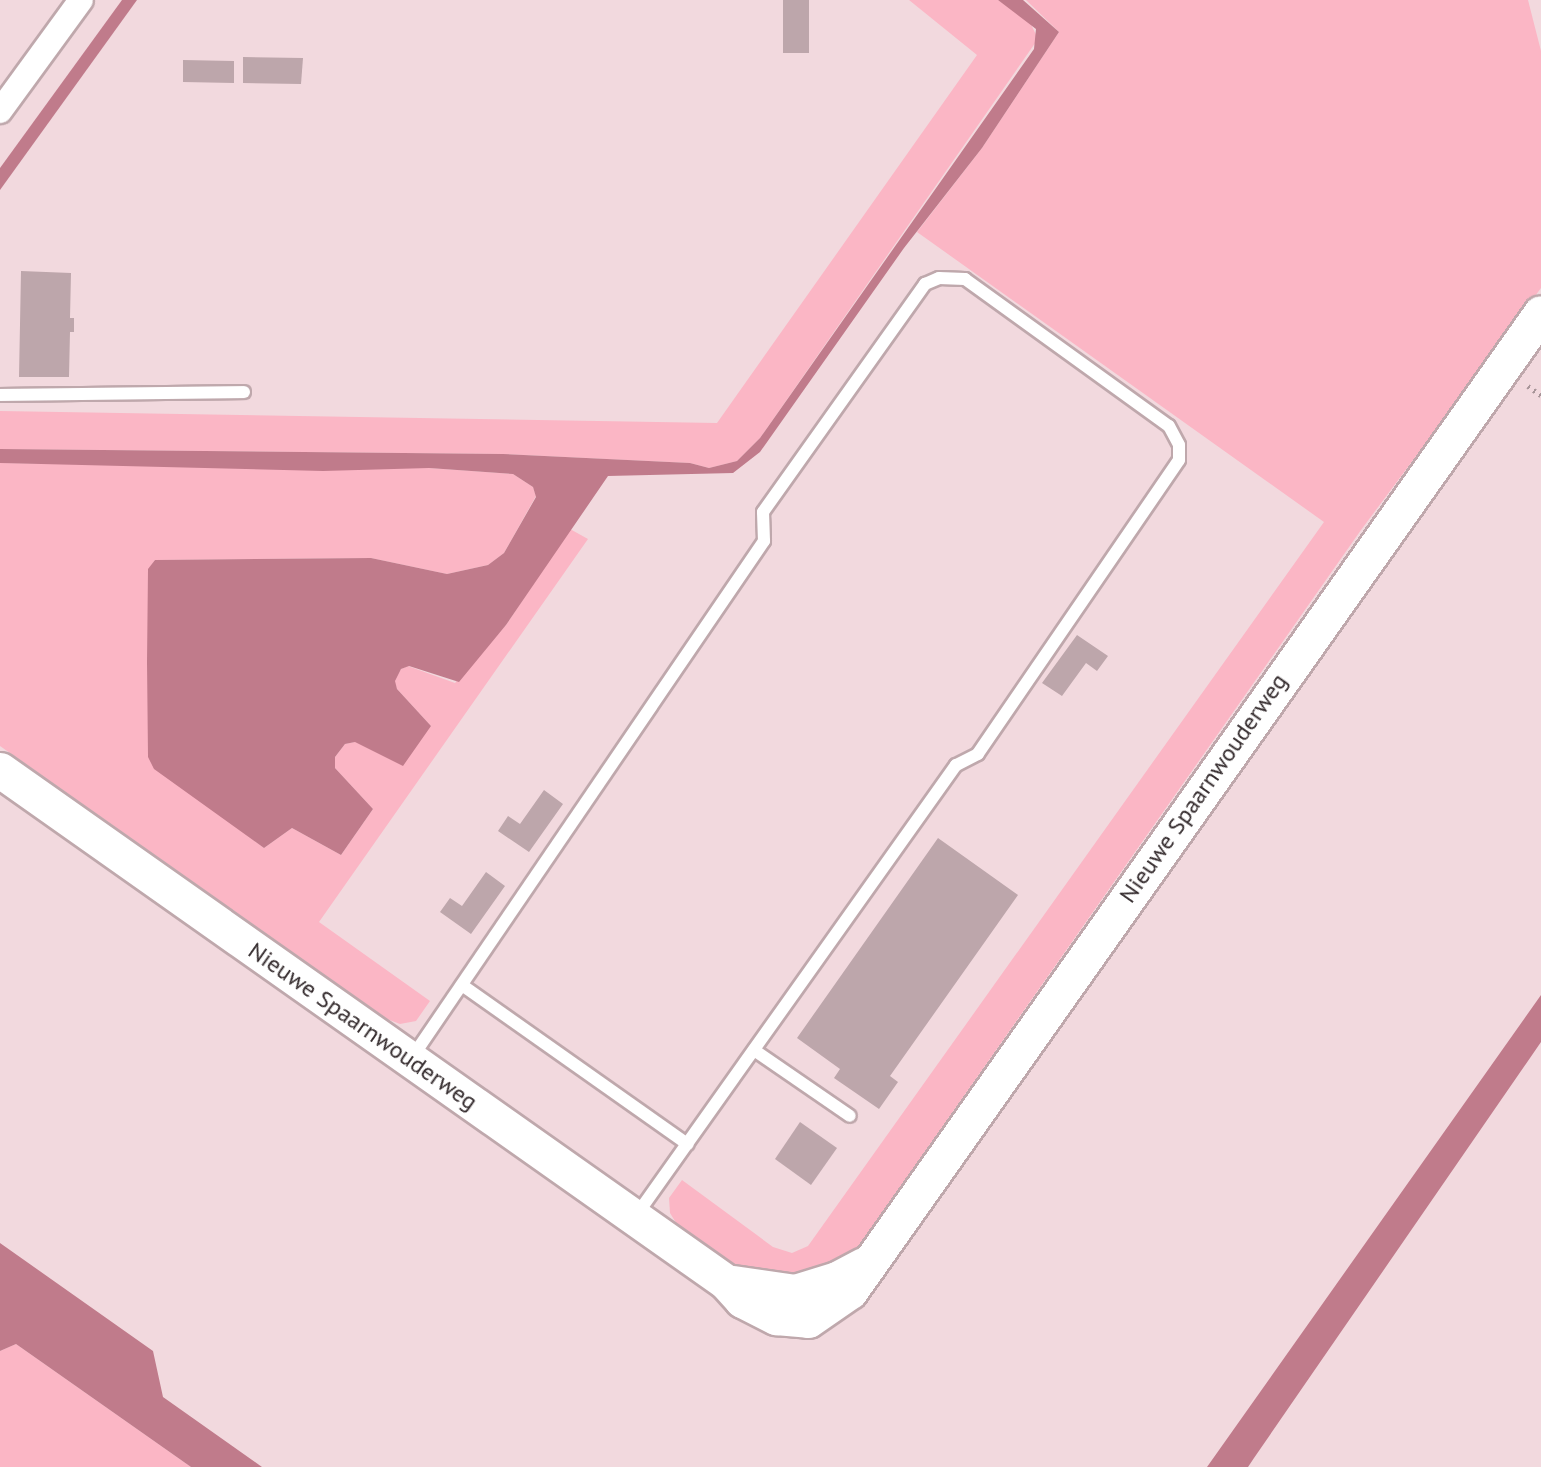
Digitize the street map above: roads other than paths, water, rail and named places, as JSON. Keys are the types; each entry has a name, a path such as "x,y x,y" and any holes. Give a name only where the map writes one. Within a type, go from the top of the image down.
{"street":[{"path":"0,111 81,0"},
{"name":"Nieuwe Spaarnwouderweg","path":"0,770 726,1282 795,1292 837,1279 866,1264 1541,313"}],"lane":[{"path":"411,1060 764,541 763,512 909,306 925,284 939,278 965,279 1169,426 1180,445 1179,460 1173,474 978,754 956,765 635,1218"},
{"path":"0,395 244,392"},
{"path":"462,985 687,1144"},
{"path":"754,1050 850,1116"}]}
